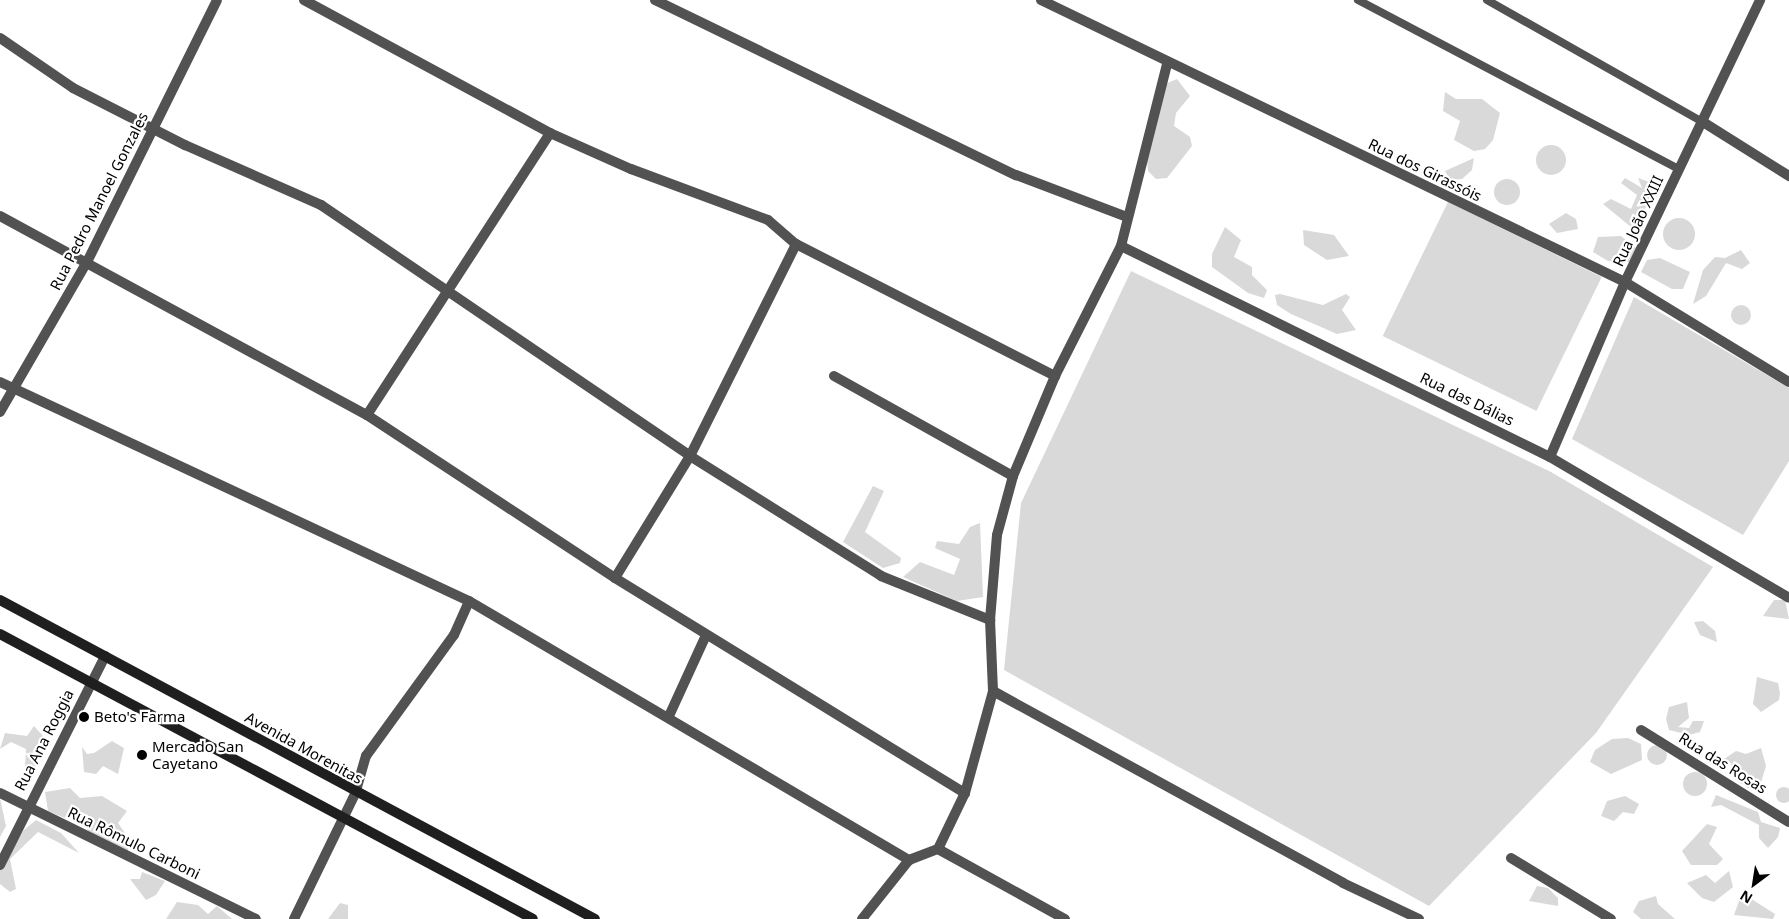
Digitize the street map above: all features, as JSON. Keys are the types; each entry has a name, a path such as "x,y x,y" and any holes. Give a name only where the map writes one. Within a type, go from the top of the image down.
{"main road":[{"name":"Avenida Morenitas","path":"0,600 355,794 595,919"},
{"path":"0,634 344,820 533,919"}],"street":[{"name":"Rua Pedro Manoel Gonzales","path":"0,412 87,262 217,0"},
{"path":"304,0 550,133 631,169 768,220 796,244 1055,376"},
{"path":"654,0 1016,175 1127,217"},
{"name":"Rua dos Girassóis","path":"1041,0 1167,64 1625,282 1789,382"},
{"name":"Rua João XXIII","path":"1550,458 1625,282 1760,0"},
{"path":"0,38 73,88 153,129 321,205 690,456 881,576 990,620"},
{"path":"862,919 909,860 938,849 965,793 993,691 990,620 998,535 1014,476 1055,376 1121,246 1167,64"},
{"path":"1703,122 1789,176"},
{"path":"367,415 450,293 550,133"},
{"path":"0,216 367,415 615,578 965,793"},
{"path":"615,578 690,456 796,244"},
{"name":"Rua das Dálias","path":"1121,246 1550,458 1789,598"},
{"path":"834,376 1014,476"},
{"path":"0,382 469,601 533,642 669,716 909,860"},
{"path":"294,919 344,820 355,794 366,756 454,635 469,601"},
{"path":"669,716 706,635"},
{"name":"Rua Ana Roggia","path":"0,865 26,807 104,656"},
{"path":"993,691 1342,883 1419,919"},
{"name":"Rua das Rosas","path":"1641,730 1789,822"},
{"name":"Rua Rômulo Carboni","path":"0,793 256,919"},
{"path":"938,849 1066,919"},
{"path":"1511,858 1611,919"}],"lane":[{"path":"1358,0 1679,168"},
{"path":"1487,0 1703,122"}],"shaded area":[{"path":"1177,79 1190,96 1176,113 1174,126 1190,137 1192,146 1167,178 1156,179 1148,171 1147,161 1165,84"},
{"path":"1445,92 1456,99 1482,99 1500,113 1493,140 1485,149 1474,151 1454,140 1460,121 1443,111"},
{"path":"1551,145 1562,149 1566,160 1562,171 1551,175 1540,171 1536,160 1540,149"},
{"path":"1474,158 1472,170 1462,179 1450,180 1445,171"},
{"path":"1625,178 1642,188 1638,178 1655,184 1640,222 1631,227 1603,204 1611,199 1631,209 1637,195 1621,183"},
{"path":"1507,179 1516,183 1520,192 1516,201 1507,205 1498,201 1494,192 1498,183"},
{"path":"1448,202 1602,277 1536,411 1383,336"},
{"path":"1566,213 1576,219 1578,229 1557,233 1549,224"},
{"path":"1679,218 1685,219 1690,223 1694,228 1694,240 1690,245 1685,249 1679,250 1673,249 1668,245 1664,240 1663,234 1664,228 1668,223 1673,219"},
{"path":"1225,227 1241,240 1234,257 1252,267 1252,275 1267,290 1264,298 1248,293 1212,267 1212,254"},
{"path":"1303,230 1334,235 1349,256 1327,260 1304,245"},
{"path":"1621,236 1636,248 1629,262 1608,261 1593,252 1598,237"},
{"path":"1741,250 1750,263 1742,269 1726,263 1706,296 1693,304 1703,270 1715,257 1725,258"},
{"path":"1660,258 1690,272 1683,289 1672,289 1641,272 1647,260"},
{"path":"1131,271 1551,472 1713,567 1596,733 1429,906 1004,670 1021,503"},
{"path":"1280,294 1323,305 1346,294 1350,297 1342,310 1356,330 1337,334 1291,314 1277,305 1275,295"},
{"path":"1634,297 1789,388 1789,461 1743,535 1572,439"},
{"path":"1741,305 1748,308 1751,315 1748,322 1741,325 1734,322 1731,315 1734,308"},
{"path":"873,486 884,491 865,532 901,558 900,563 883,568 843,542"},
{"path":"980,523 983,597 957,601 903,577 920,562 954,575 960,559 935,548 937,541 959,544 970,527"},
{"path":"1774,600 1785,600 1789,619 1763,616"},
{"path":"1703,621 1715,631 1717,642 1700,635 1694,622"},
{"path":"1757,677 1778,683 1780,693 1779,700 1761,712 1753,704"},
{"path":"1687,702 1689,718 1678,727 1689,728 1693,721 1704,721 1700,732 1689,735 1669,730 1666,719 1669,707"},
{"path":"34,726 49,743 35,751 36,766 25,768 26,749 11,742 0,749 5,733 27,736"},
{"path":"1628,738 1641,744 1642,760 1611,774 1590,762 1595,750 1612,739"},
{"path":"112,741 124,748 118,774 103,766 96,774 84,772 82,747 87,754 94,753"},
{"path":"1657,745 1664,748 1667,755 1664,762 1657,765 1650,762 1647,755 1650,748"},
{"path":"1761,748 1766,766 1759,789 1748,788 1735,779 1737,769 1724,759 1736,751 1746,754"},
{"path":"1695,772 1703,776 1707,784 1703,792 1695,796 1687,792 1683,784 1687,776"},
{"path":"1784,787 1790,789 1792,795 1790,801 1784,803 1778,801 1776,795 1778,789"},
{"path":"70,788 80,798 102,796 127,811 118,823 129,839 128,851 124,854 88,831 83,816 67,819 48,811 45,792"},
{"path":"1716,795 1758,812 1761,822 1780,828 1778,837 1768,848 1759,838 1759,825 1721,805 1711,807"},
{"path":"1625,796 1639,804 1634,814 1623,812 1614,821 1601,816 1607,801"},
{"path":"0,798 6,826 0,837"},
{"path":"36,820 61,833 79,853 38,832 10,859 16,889 10,892 0,884 0,868 24,830"},
{"path":"1707,824 1717,827 1709,844 1723,859 1717,865 1691,865 1682,851"},
{"path":"1729,871 1733,887 1714,902 1702,898 1687,883 1706,875 1715,883"},
{"path":"142,872 165,881 156,895 146,900 130,879 140,879"},
{"path":"1537,886 1548,888 1558,898 1558,906 1529,901"},
{"path":"1742,893 1775,914 1773,919 1734,915"},
{"path":"1656,896 1658,904 1675,919 1641,919 1633,912 1639,901"},
{"path":"177,902 198,905 208,914 217,906 232,919 166,919"},
{"path":"340,903 348,905 348,919 328,919"}],"place":[{"name":"Beto's Farma","path":"84,717"},
{"name":"Mercado San Cayetano","path":"142,755"}]}
